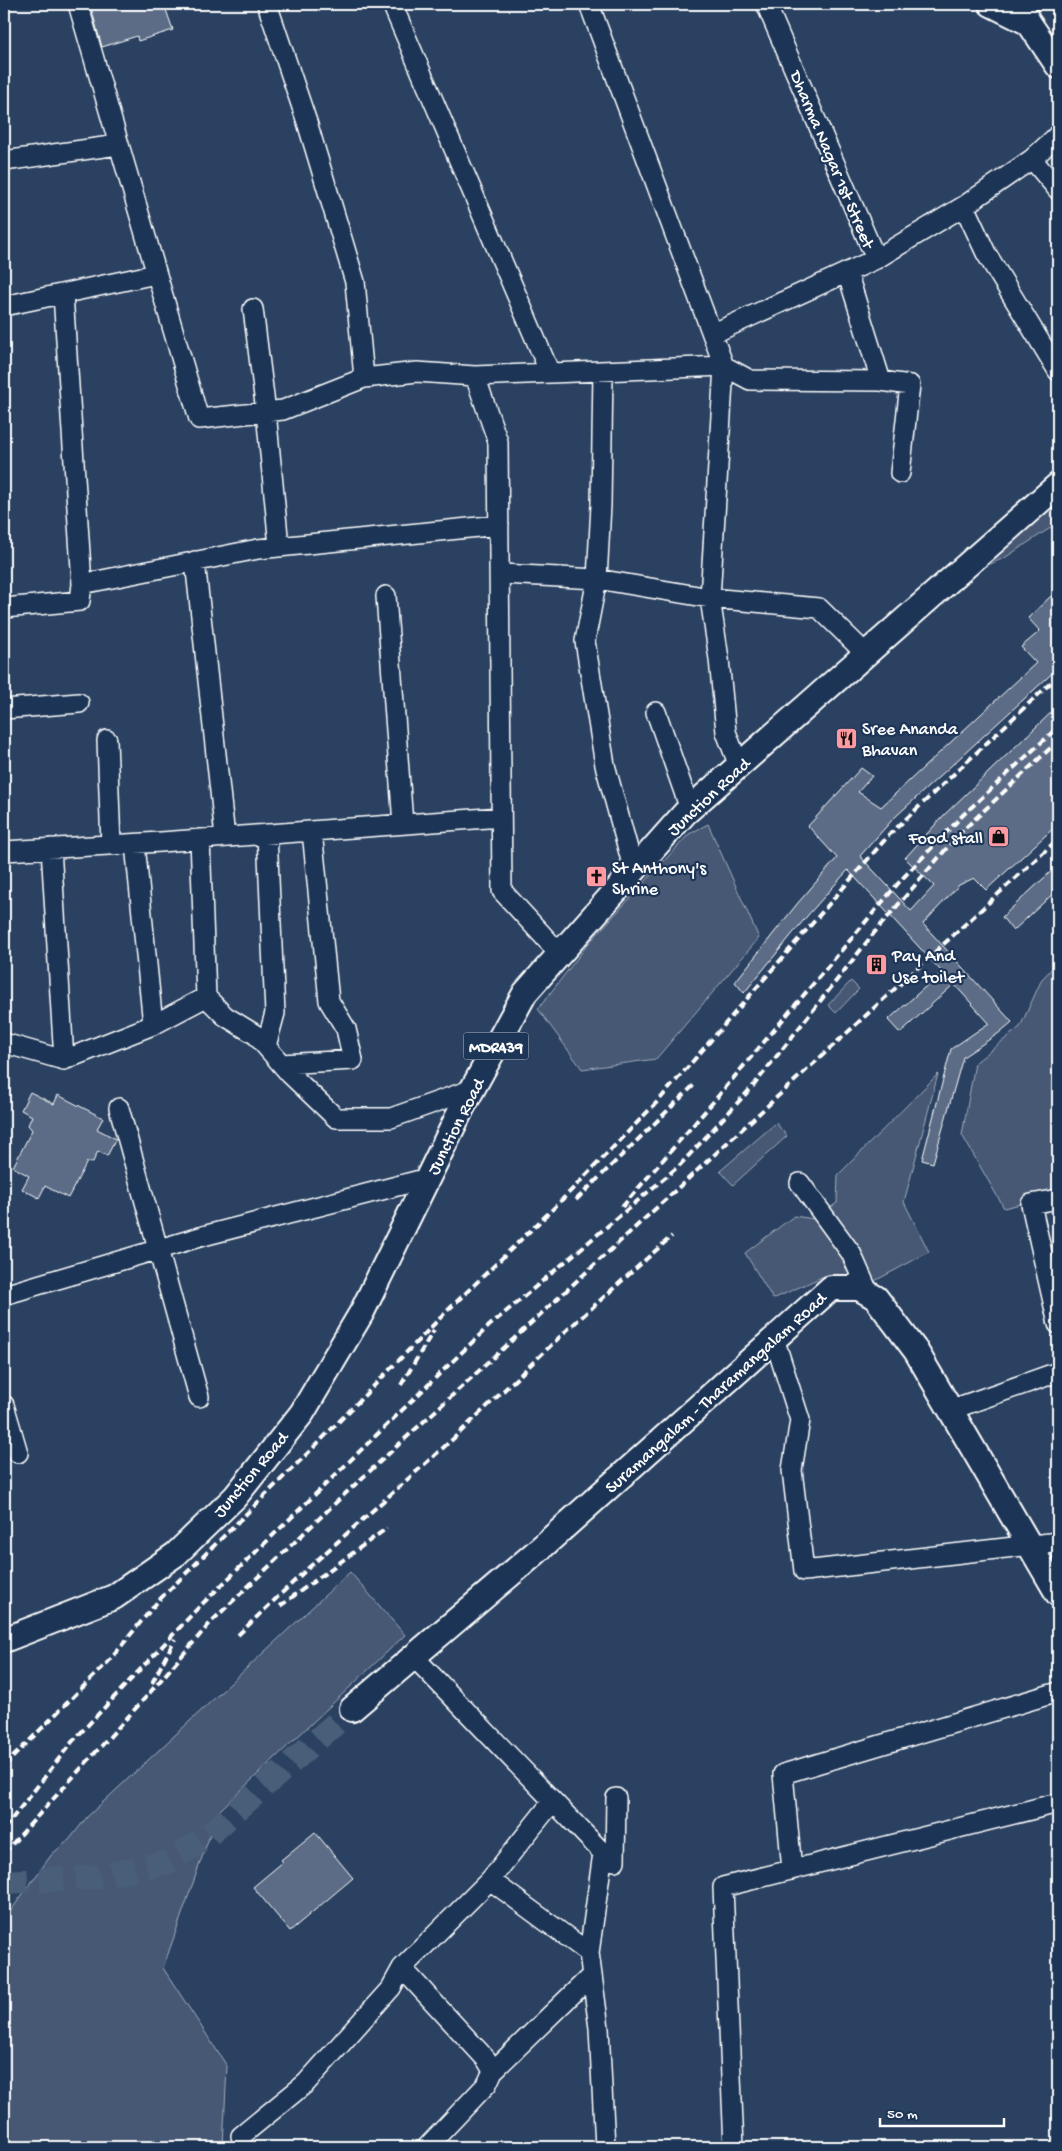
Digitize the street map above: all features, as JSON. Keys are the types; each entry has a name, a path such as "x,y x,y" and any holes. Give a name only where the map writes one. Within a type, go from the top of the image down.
{"main road":[{"path":"991,4 1024,13 1058,66"},
{"name":"Junction Road","path":"4,1640 114,1597 176,1554 235,1497 302,1413 362,1312 473,1089 525,993 690,809 1058,485"},
{"name":"Suramangalam - Tharamangalam Road","path":"352,1709 533,1555 830,1288 860,1288 869,1294"},
{"path":"869,1294 876,1298 916,1351 1058,1594"}],"street":[{"path":"78,4 199,418 284,410 364,378 418,372 475,376 724,366 750,380 881,381 910,385 900,472"},
{"path":"267,4 307,122 355,282 364,378"},
{"path":"392,4 550,373"},
{"path":"589,4 724,366 710,598 720,659 726,732 739,766"},
{"name":"Dharma Nagar 1st Street","path":"712,334 876,259 766,4"},
{"path":"876,259 964,206 1032,159 1058,135"},
{"path":"4,161 118,145"},
{"path":"1032,159 1058,190"},
{"path":"964,206 986,253 1058,371"},
{"path":"847,272 881,381"},
{"path":"4,306 156,274"},
{"path":"4,608 80,601 82,584 63,294"},
{"path":"253,309 280,546"},
{"path":"603,371 597,579 585,641 604,765 634,871"},
{"path":"475,376 498,442 502,891 560,954"},
{"path":"82,584 280,546 499,525"},
{"path":"195,561 225,838"},
{"path":"500,574 597,579 710,598 819,608 866,654"},
{"path":"386,596 403,824"},
{"path":"4,709 79,703"},
{"path":"656,712 690,809"},
{"path":"107,740 111,845"},
{"path":"4,851 225,838 500,817"},
{"path":"281,1064 353,1060 346,1029 329,1001 312,831"},
{"path":"266,1046 275,1013 267,834"},
{"path":"200,839 206,997 225,1016 256,1035 281,1064 336,1118 391,1118 473,1089"},
{"path":"135,844 153,1025"},
{"path":"51,848 64,1060"},
{"path":"4,1043 64,1060 153,1025 206,997"},
{"path":"119,1108 199,1397"},
{"path":"4,1295 159,1249 428,1178"},
{"path":"800,1183 851,1253 869,1294"},
{"path":"1058,1199 1031,1204 1058,1324"},
{"path":"774,1338 800,1420 792,1470 804,1571 1058,1542"},
{"path":"950,1410 1058,1372"},
{"path":"4,1405 18,1453"},
{"path":"412,1656 603,1853 615,1861 616,1798"},
{"path":"792,1870 783,1774 1058,1692"},
{"path":"241,2136 306,2083 391,1988 402,1968 490,1880 553,1801"},
{"path":"734,2147 723,1888 1058,1803"},
{"path":"603,1853 589,1953 599,2028 605,2147"},
{"path":"490,1880 589,1953"},
{"path":"402,1968 486,2059 493,2071"},
{"path":"427,2147 487,2084 493,2071 592,1975"}],"shaded area":[{"path":"1058,497 1058,523 1006,557 977,570"},
{"path":"708,824 759,938 656,1059 582,1069 538,1009 588,944 689,834"},
{"path":"1058,962 1058,1195 1004,1208 962,1135 975,1063 1020,1027 1042,979"},
{"path":"851,981 859,989 836,1013 828,1005"},
{"path":"938,1074 904,1202 929,1252 869,1284 824,1276 773,1299 745,1253 794,1216 814,1219 837,1203 838,1175"},
{"path":"776,1123 787,1136 733,1185 720,1171"},
{"path":"350,1572 405,1635 218,1812 163,1968 227,2066 223,2147 4,2147 4,1920 52,1854 69,1840 87,1817"}],"building":[{"path":"90,4 164,4 173,30 138,41 137,36 102,47"},
{"path":"1051,596 1058,602 1058,668 893,819 860,856 911,911 934,886 905,858 944,815 1058,706 1058,824 986,890 974,878 959,885 923,924 1012,1022 963,1057 933,1163 922,1160 951,1049 989,1023 954,984 900,1033 888,1020 942,972 848,870 744,993 735,982 797,904 837,858 808,826 861,768 872,776 858,792 881,807 1036,663 1021,647 1040,631 1028,618"},
{"path":"1058,865 1058,889 1013,931 1002,917"},
{"path":"30,1092 54,1104 58,1095 103,1118 97,1129 116,1139 107,1156 98,1151 93,1162 87,1162 68,1198 45,1186 39,1198 22,1189 29,1176 13,1167 32,1130 28,1125 32,1116 21,1110"},
{"path":"315,1832 353,1878 290,1931 253,1887 283,1862 281,1860"}],"tunnel":[{"path":"4,1882 98,1877 168,1862 204,1839 352,1709"}],"railway":[{"path":"4,1766 109,1661 158,1601 316,1445 445,1313 558,1204 660,1099 889,835 1058,676"},
{"path":"622,1207 901,880 963,815 1058,727"},
{"path":"4,1829 72,1742 199,1607 489,1326 680,1165 754,1085 874,933 959,834 1058,741"},
{"path":"4,1853 146,1697 212,1621 347,1492 1058,839"},
{"path":"576,1200 694,1085"},
{"path":"238,1635 306,1570 454,1438 566,1331 672,1236"},
{"path":"401,1385 434,1330"},
{"path":"280,1606 387,1528"},
{"path":"152,1683 175,1639"}],"place":[{"name":"Sree Ananda Bhavan","path":"846,738"},
{"name":"Food stall","path":"999,837"},
{"name":"St Anthony's Shrine","path":"596,877"},
{"name":"Pay And Use toilet","path":"876,965"}]}
